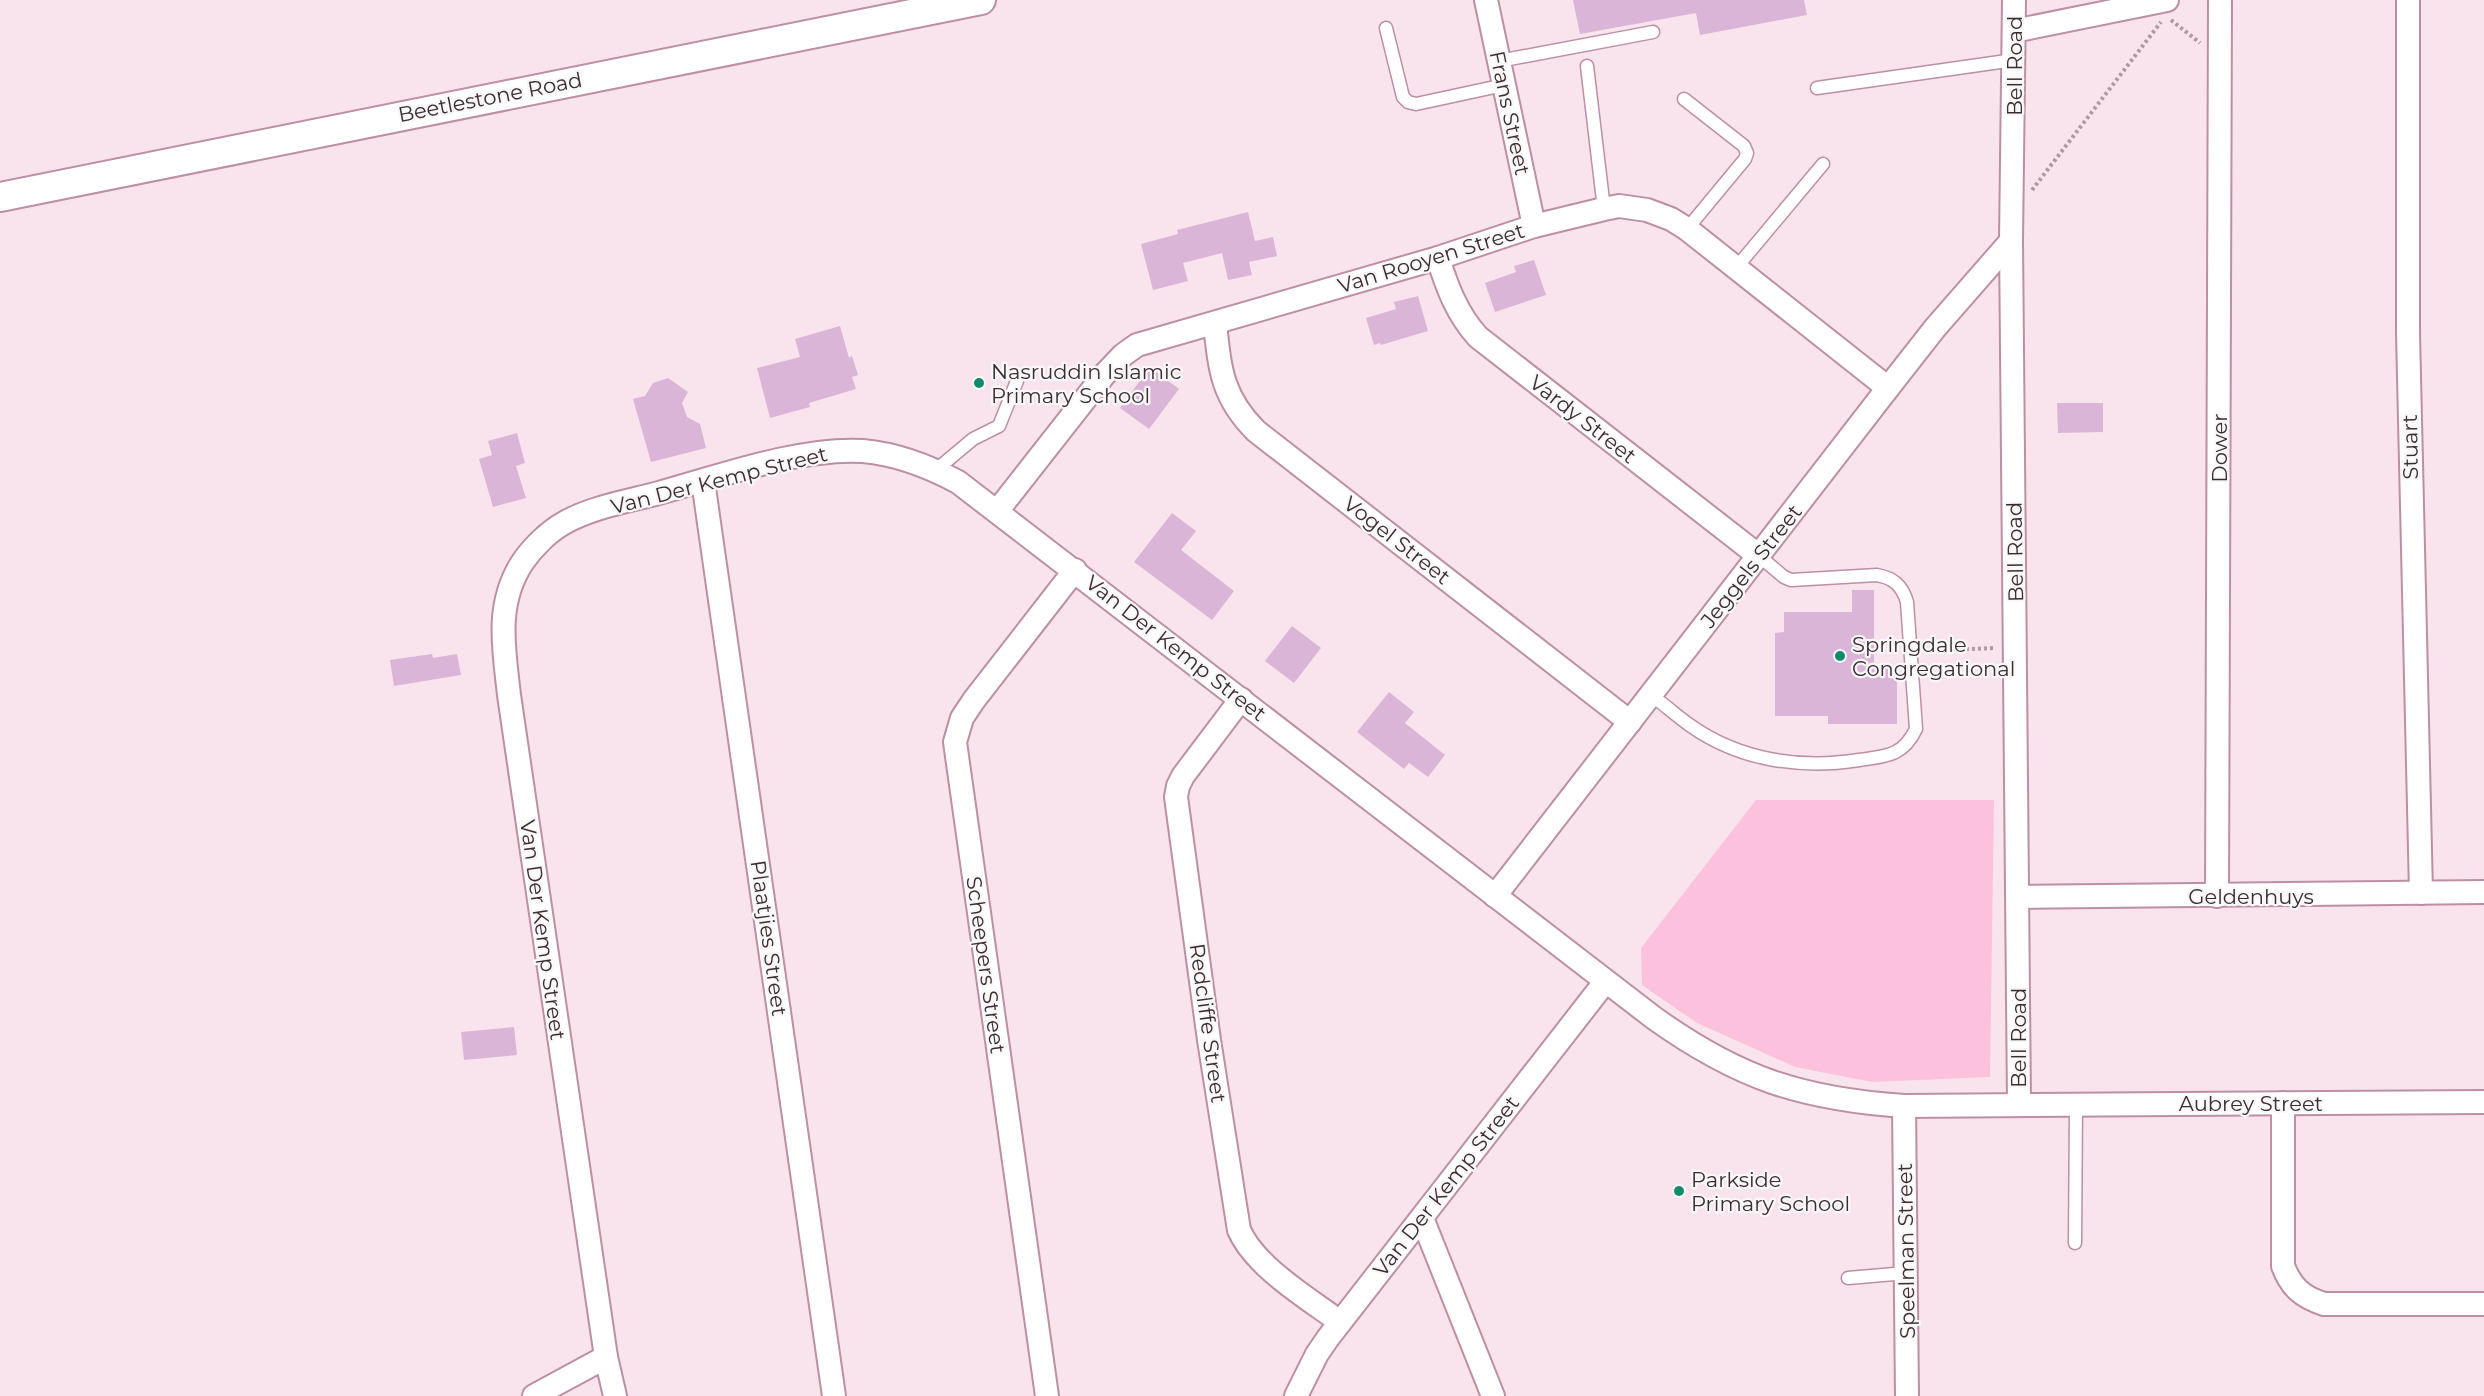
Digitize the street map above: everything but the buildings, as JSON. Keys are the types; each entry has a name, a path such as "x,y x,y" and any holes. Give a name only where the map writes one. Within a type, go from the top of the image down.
{"street":[{"name":"Beetlestone Road","path":"0,197 981,0"},
{"name":"Frans Street","path":"1486,0 1534,226"},
{"name":"Bell Road","path":"2014,0 2011,241 2019,1104"},
{"path":"2014,31 2167,0"},
{"name":"Dower","path":"2217,896 2220,0"},
{"name":"Stuart","path":"2408,0 2408,333 2421,893"},
{"name":"Van Rooyen Street","path":"998,510 1104,375 1123,355 1137,345 1438,258 1534,226 1619,206 1647,210 1671,219 1687,229 1888,388"},
{"name":"Jeggels Street","path":"1496,896 1935,328 2011,241"},
{"name":"Vardy Street","path":"1438,258 1456,307 1478,337 1759,556"},
{"name":"Vogel Street","path":"1215,324 1220,367 1226,388 1240,415 1256,431 1630,722"},
{"name":"Van Der Kemp Street","path":"615,1396 606,1357 509,695 501,627 503,612 513,578 522,562 550,533 565,522 613,505 797,456 841,451 886,454 936,470 958,482 998,510 1605,982 1698,1048 1763,1080 1834,1099 1904,1106 2019,1104"},
{"name":"Plaatjies Street","path":"703,481 834,1396"},
{"name":"Scheepers Street","path":"1047,1396 955,742 962,718 974,700 1075,570"},
{"name":"Redcliffe Street","path":"1241,699 1183,776 1176,797 1209,1040 1239,1230 1244,1240 1264,1262 1340,1322"},
{"name":"Geldenhuys","path":"2018,897 2484,892"},
{"name":"Van Der Kemp Street","path":"1296,1396 1317,1354 1340,1322 1605,982"},
{"name":"Aubrey Street","path":"2019,1104 2484,1102"},
{"path":"2283,1103 2283,1266 2288,1279 2297,1291 2306,1298 2324,1304 2484,1304"},
{"name":"Speelman Street","path":"1904,1106 1907,1396"},
{"path":"1422,1218 1493,1396"},
{"path":"534,1396 606,1357"}],"lane":[{"path":"1386,28 1403,97 1408,102 1416,104 1504,85"},
{"path":"1499,61 1653,32"},
{"path":"1816,88 2014,60"},
{"path":"1587,66 1605,209"},
{"path":"1684,99 1744,146 1747,153 1745,159 1687,229"},
{"path":"1736,268 1822,164"},
{"path":"936,470 973,439 999,426 1017,381"},
{"path":"1651,695 1693,727 1708,735 1747,753 1784,763 1806,765 1834,763 1889,755 1910,742 1916,729 1904,591 1889,578 1877,575 1791,580 1759,556"},
{"path":"2075,1243 2076,1104"},
{"path":"1848,1278 1906,1273"}],"path":[{"path":"2012,217 2165,16 2219,58"},
{"path":"1911,652 1989,648"}],"shaded area":[{"path":"1756,800 1994,800 1990,1077 1872,1082 1795,1067 1697,1023 1642,985 1641,948"}],"place":[{"name":"Nasruddin Islamic Primary School","path":"979,383"},
{"name":"Springdale Congregational","path":"1840,656"},
{"name":"Parkside Primary School","path":"1679,1191"}]}
